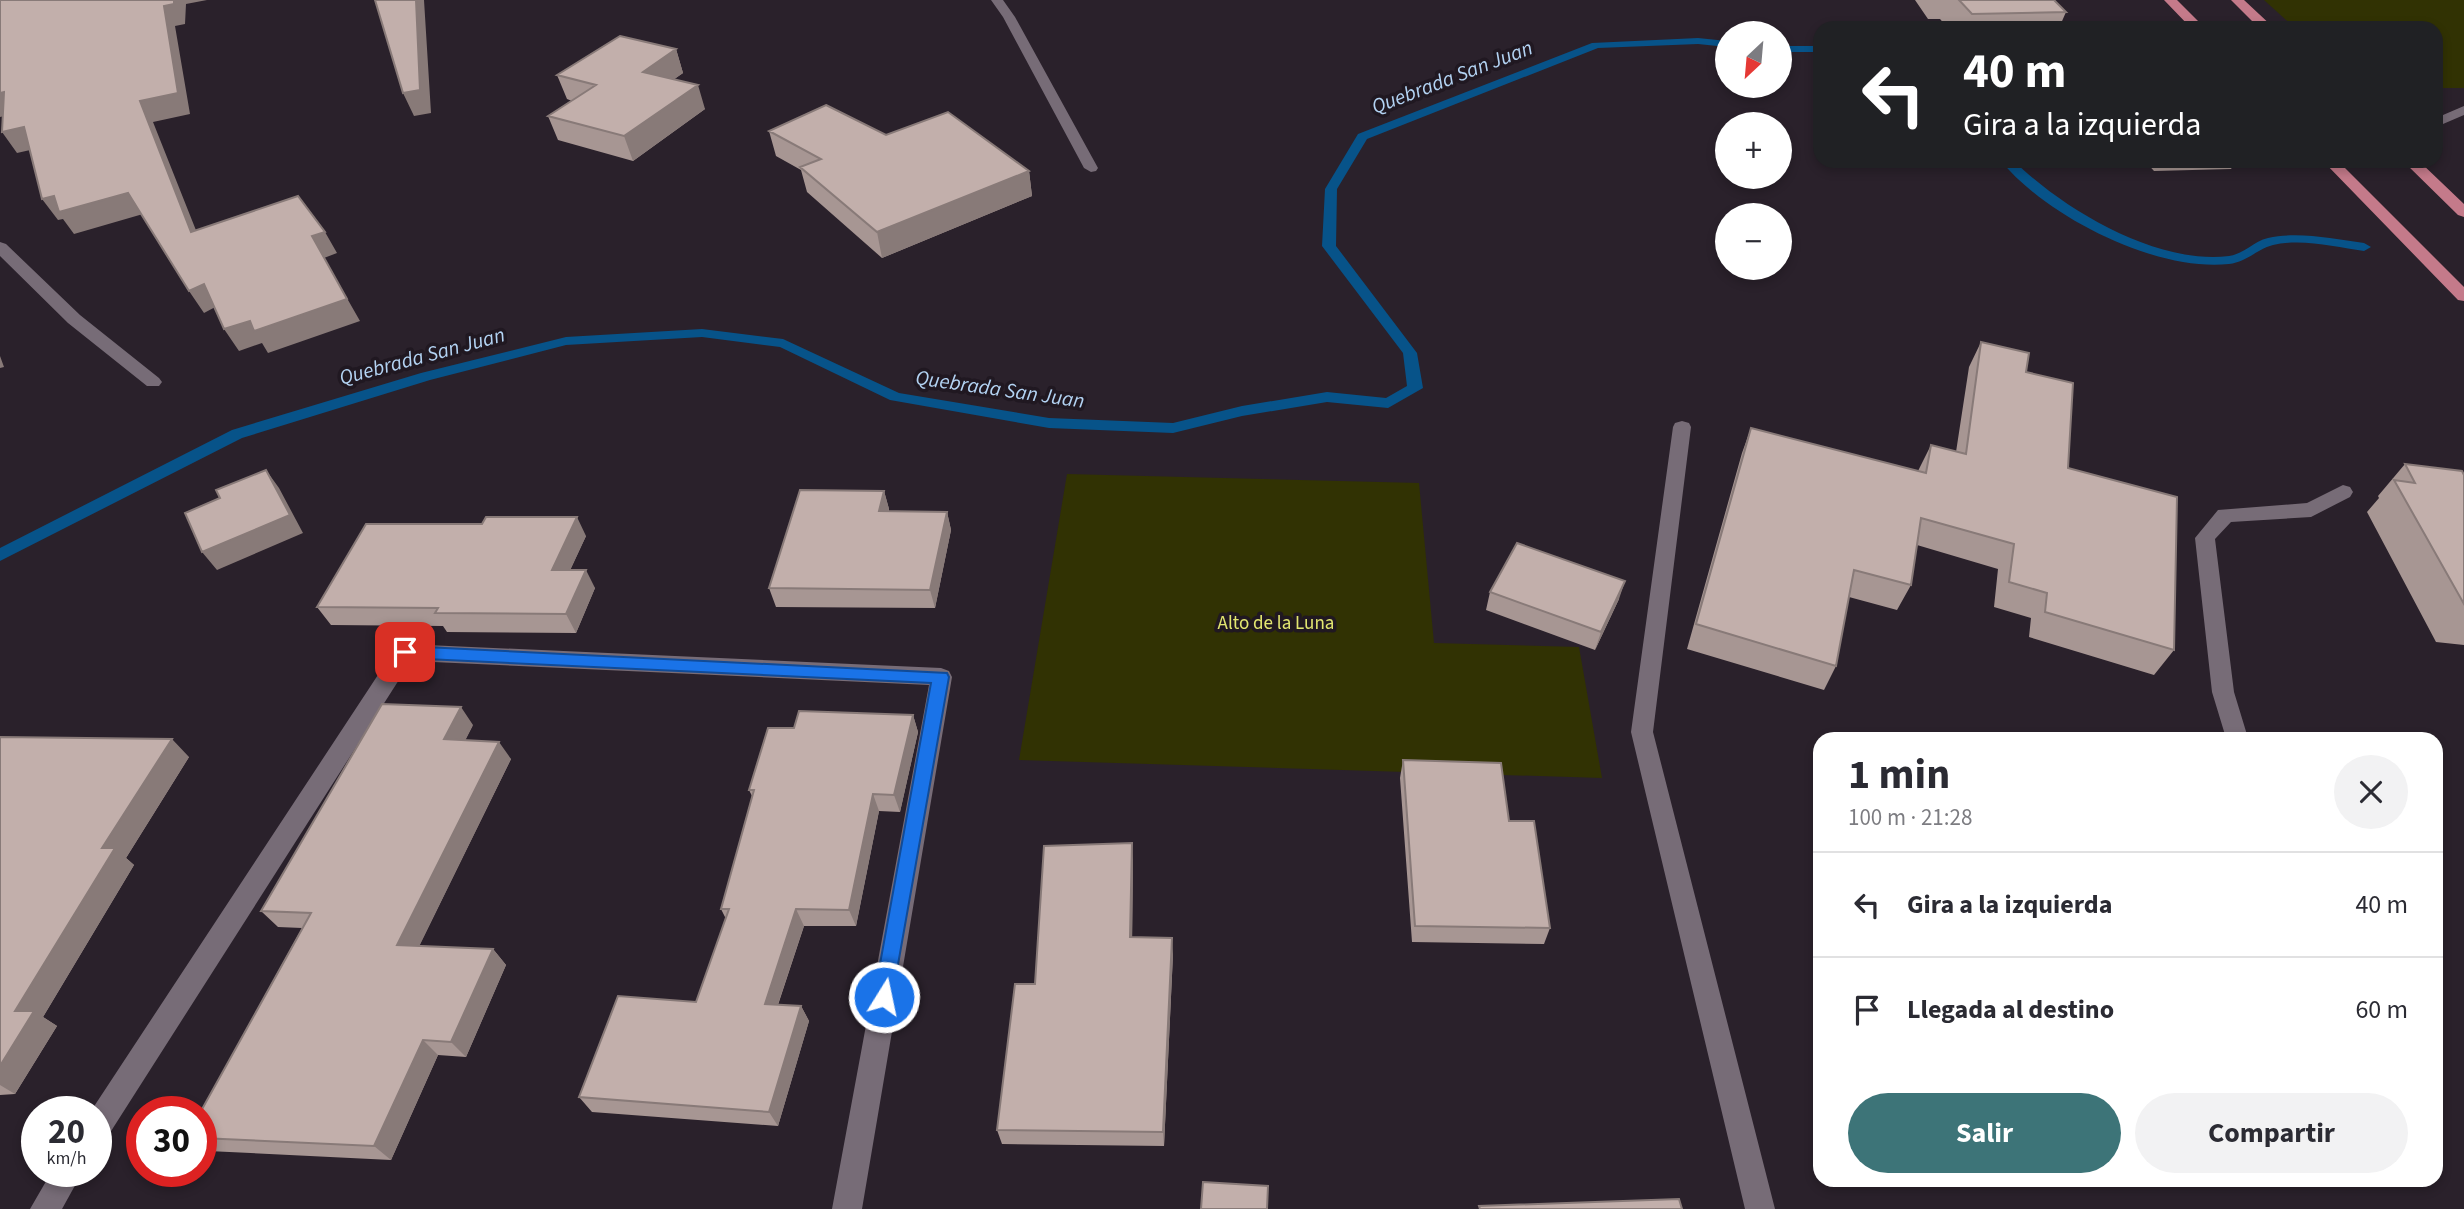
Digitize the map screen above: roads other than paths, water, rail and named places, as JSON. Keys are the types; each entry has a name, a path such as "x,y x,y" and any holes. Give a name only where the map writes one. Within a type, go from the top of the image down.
{"highway":[{"path":"2170,0 2190,21"},
{"path":"2237,0 2260,21"},
{"path":"2337,168 2464,296"},
{"path":"2417,168 2464,212"}],"street":[{"path":"996,0 1009,17 1091,168"},
{"path":"2443,120 2464,110"},
{"path":"0,247 74,319 153,382"},
{"path":"1682,427 1642,732 1760,1209"},
{"path":"2236,732 2223,692 2205,538 2225,516 2311,510 2343,492"},
{"path":"112,1104 405,652 941,677 847,1209"},
{"path":"45,1209 59,1187"}],"waterway":[{"name":"Quebrada San Juan","path":"0,555 237,434 426,376 566,341 702,333 783,343 895,397 1049,423 1173,428 1242,411 1327,397 1388,403 1415,388 1410,353 1329,246 1331,189 1362,137 1596,45 1715,43"},
{"name":"Quebrada San Juan","path":"1792,49 1813,49"},
{"name":"Quebrada San Juan","path":"2014,168 2042,193 2088,221 2135,244 2184,258 2231,260 2242,257 2268,242 2291,239 2364,247"}],"park label":[{"name":"Alto de la Luna","path":"1276,623"}]}
